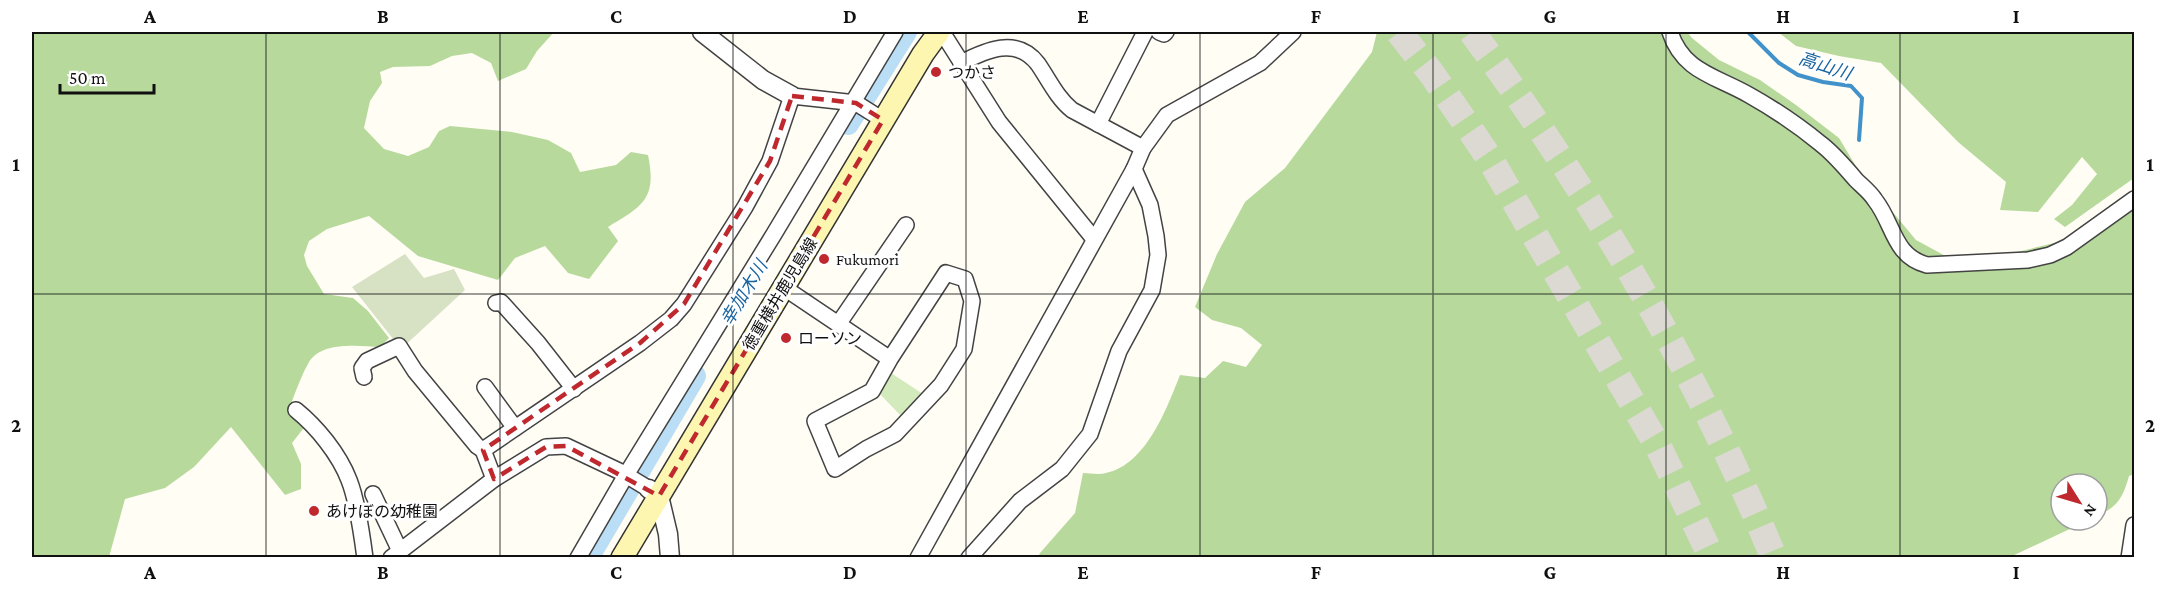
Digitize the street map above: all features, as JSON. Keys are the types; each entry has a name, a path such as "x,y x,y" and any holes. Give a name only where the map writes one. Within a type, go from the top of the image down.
{"main road":[{"name":"徳重横井鹿児島線","path":"622,558 654,492 783,287 878,117 941,32"}],"street":[{"path":"702,32 763,80 792,96 853,102 878,117"},
{"path":"578,558 895,32"},
{"path":"941,32 999,122 1094,239"},
{"path":"1098,124 1145,32"},
{"path":"1159,32 1164,34 1166,32"},
{"path":"918,558 1134,169 1143,148 1167,115 1260,63 1293,32"},
{"path":"1670,32 1674,46 1698,70 1734,86 1778,113 1821,144 1842,163 1876,200 1902,249 1916,262 1927,265 2028,260 2050,255 2067,247 2134,200"},
{"path":"961,63 993,48 1015,49 1024,53 1037,64 1064,104 1080,116 1143,148"},
{"path":"483,450 671,319 684,304 745,207 770,161 792,96"},
{"path":"969,558 1020,501 1062,469 1090,434 1119,351 1152,290 1158,255 1156,236 1150,205 1134,169"},
{"path":"839,323 906,225"},
{"path":"946,273 965,279 972,301 964,349 941,385 895,434 835,469 815,421 872,391 890,359 946,273"},
{"path":"783,287 890,359"},
{"path":"496,303 501,302 538,343 573,389"},
{"path":"364,377 362,368 367,361 399,346 415,371 477,446 483,450 494,479"},
{"path":"485,387 515,428"},
{"path":"296,410 311,422 344,468 350,483 365,558"},
{"path":"374,494 395,554 494,479 546,447 566,446 654,492 668,534 670,558"},
{"path":"2129,558 2134,525"}],"highlighted area":[{"path":"792,96 856,103 883,120 659,496 566,446 546,447 494,479 483,450 640,343 684,304 770,161"}],"green space":[{"path":"32,32 554,32 537,51 526,69 498,81 491,63 472,53 452,56 430,66 393,67 380,72 382,83 370,101 364,128 384,149 408,156 429,147 439,131 450,126 512,132 548,140 571,153 580,172 616,165 631,152 648,155 649,192 638,207 608,227 618,241 589,279 568,273 545,246 515,258 498,280 418,256 369,216 327,229 309,241 304,255 307,266 324,294 353,298 368,311 389,338 380,347 332,348 315,355 309,362 292,401 310,420 292,443 301,464 301,489 285,495 231,427 194,467 165,488 125,499 109,557 32,557"},
{"path":"1377,32 1687,32 1719,60 1760,80 1839,138 1860,173 1916,240 1951,259 2000,256 2067,240 2134,191 2134,474 2129,476 2122,496 2109,510 2109,472 2049,472 2049,532 2063,532 2010,557 1038,558 1075,513 1083,473 1106,473 1120,468 1133,459 1153,433 1169,403 1180,375 1205,378 1223,361 1246,367 1262,345 1241,328 1212,320 1195,307 1217,254 1245,202 1285,168 1372,52"},
{"path":"1778,32 2134,32 2134,178 2065,227 2054,219 2072,205 2097,174 2082,157 2038,212 2000,210 2006,182 1958,142 1881,63 1796,46"},
{"path":"405,254 424,278 454,269 465,290 401,349 352,287"},
{"path":"891,373 923,394 903,418 878,392"}],"waterway":[{"name":"幸加木川","path":"848,124 906,32"},
{"name":"高山川","path":"1748,32 1779,63 1798,75 1851,86 1862,98 1859,140"},
{"name":"幸加木川","path":"588,558 695,376"}],"tunnel":[{"path":"1399,32 1432,74 1490,159 1659,448 1712,558"},
{"path":"1472,32 1559,156 1639,286 1711,420 1774,558"}],"place":[{"name":"つかさ","path":"936,72"},
{"name":"Fukumori","path":"824,259"},
{"name":"ローソン","path":"786,338"},
{"name":"あけぼの幼稚園","path":"314,511"}]}
